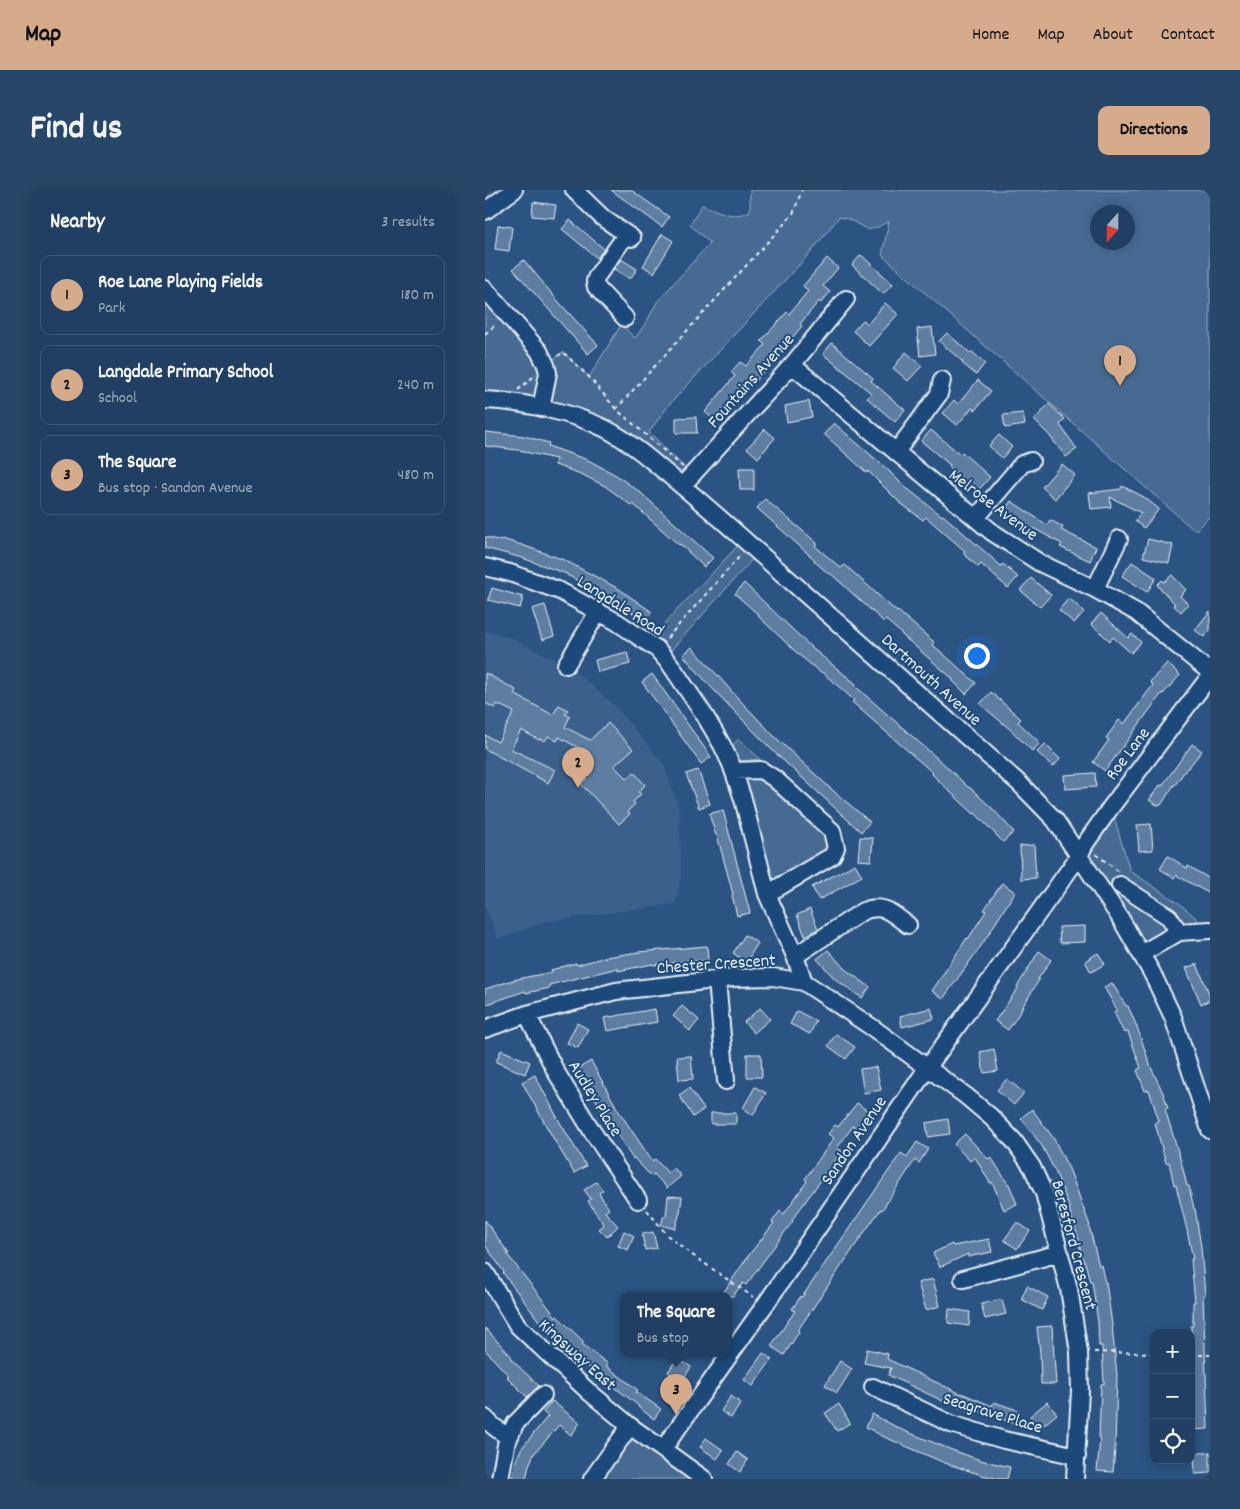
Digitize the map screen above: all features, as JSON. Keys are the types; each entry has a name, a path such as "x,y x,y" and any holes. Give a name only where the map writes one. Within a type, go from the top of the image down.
{"street":[{"path":"485,211 514,190"},
{"path":"574,190 603,218 629,237 595,281 596,287 625,318"},
{"path":"485,289 539,351 546,365 548,373 541,408"},
{"name":"Fountains Avenue","path":"687,480 792,366 846,300"},
{"name":"Melrose Avenue","path":"792,366 992,532 1040,563 1095,589 1136,612 1210,672"},
{"path":"896,452 939,394 942,380"},
{"name":"Dartmouth Avenue","path":"485,400 506,401 541,408 590,423 607,430 687,480 750,545 1021,784 1055,820 1119,916 1152,973 1173,1017 1210,1130"},
{"path":"976,518 1022,464 1031,461"},
{"path":"1095,589 1119,539"},
{"name":"Langdale Road","path":"485,567 510,573 560,591 617,622 657,649 670,664 705,716 722,745 734,771 767,894 795,956 804,982"},
{"path":"566,665 598,612"},
{"name":"Roe Lane","path":"1079,856 1085,844 1111,807 1210,676"},
{"path":"734,771 761,770 775,778 832,831 836,848 832,856 767,894"},
{"name":"Sandon Avenue","path":"732,1352 928,1067 1079,856"},
{"path":"1119,885 1169,917 1179,932"},
{"path":"795,956 863,911 871,908 884,908 908,925"},
{"path":"1141,954 1179,932 1210,930"},
{"name":"Chester Crescent","path":"485,1029 527,1014 616,991 717,980 773,977 804,982 928,1067"},
{"path":"717,980 726,1081"},
{"name":"Audley Place","path":"527,1014 555,1072 638,1200"},
{"name":"Beresford Crescent","path":"928,1067 991,1117 1013,1141 1031,1167 1044,1193 1069,1289 1079,1352 1080,1391 1075,1479"},
{"path":"963,1280 1060,1253"},
{"name":"Kingsway East","path":"485,1272 518,1326 588,1391 698,1477"},
{"name":"Sandon Avenue","path":"663,1449 728,1357"},
{"name":"Seagrave Place","path":"873,1387 951,1424 1003,1440 1077,1456"},
{"path":"500,1479 506,1445 515,1424 543,1394"},
{"path":"485,1418 509,1438"},
{"path":"591,1479 631,1426"}],"path":[{"path":"616,409 793,214 802,190"},
{"path":"485,334 506,314"},
{"path":"506,401 563,352 589,377 616,409 687,480"},
{"path":"657,649 750,545"},
{"path":"638,1200 667,1235 688,1252 765,1305"},
{"path":"1079,1352 1150,1353"},
{"path":"1195,1355 1210,1356"}],"shaded area":[{"path":"750,190 1210,190 1210,516 1195,531 882,255 889,221 868,230 848,219 839,217 812,251 669,405 649,432 692,475 682,486 607,430 485,400 485,289 546,365 563,352 589,377 621,325 635,338 646,323 657,302 710,243 690,225 702,205 732,215 744,214 750,211"},
{"path":"744,539 757,554 666,656 647,642"},
{"path":"485,631 511,638 572,668 614,705 664,764 680,812 681,876 675,904 548,921 498,939 485,906"},
{"path":"739,739 760,759 741,761 737,757 732,745"},
{"path":"756,775 774,785 826,833 830,850 771,887 745,778"},
{"path":"1111,807 1130,871 1180,904 1196,918 1205,930 1141,954 1079,856"},
{"path":"630,1426 692,1479 592,1479"}],"building":[{"path":"611,190 631,190 669,217 662,227"},
{"path":"533,202 556,205 554,218 532,216"},
{"path":"570,220 604,249 597,258 562,229"},
{"path":"498,225 512,227 509,251 495,249"},
{"path":"662,234 673,241 654,273 643,266"},
{"path":"861,255 893,284 883,294 852,265"},
{"path":"827,258 838,268 823,286 830,292 821,303 819,301 800,324 802,326 792,338 789,335 772,355 776,358 749,388 734,402 731,399 714,420 705,412 735,376 731,372 740,362 746,366 765,345 761,341 787,312 789,314 808,291 803,286"},
{"path":"621,259 637,269 630,279 614,269"},
{"path":"524,260 598,345 588,354 513,269"},
{"path":"885,303 898,314 869,346 853,331 863,320 868,324"},
{"path":"932,327 935,354 920,356 917,329"},
{"path":"947,333 985,363 976,375 939,341"},
{"path":"832,343 873,378 871,381 905,410 895,422 867,398 871,393 823,354"},
{"path":"906,352 922,366 908,381 893,368"},
{"path":"978,380 991,391 975,410 972,408 957,425 943,413 954,400 958,404"},
{"path":"809,401 812,417 787,422 785,406"},
{"path":"1049,404 1065,419 1060,425 1077,449 1066,457 1049,435 1034,420"},
{"path":"1023,413 1025,425 1005,428 1003,415"},
{"path":"696,417 697,433 676,433 676,418"},
{"path":"834,423 904,486 943,515 1001,566 1003,564 1018,577 1008,588 981,564 978,567 963,553 965,551 926,517 923,520 899,502 868,471 867,473 824,434"},
{"path":"765,429 775,438 758,458 747,448"},
{"path":"931,430 960,454 962,452 990,477 977,492 949,467 950,465 921,441"},
{"path":"485,432 524,436 549,443 548,446 588,460 616,475 641,493 713,558 704,567 633,504 632,506 605,486 581,474 555,465 556,459 525,451 485,446"},
{"path":"999,435 1012,447 1002,458 989,446"},
{"path":"1062,464 1075,475 1055,499 1042,487"},
{"path":"739,468 754,468 754,490 740,490"},
{"path":"1122,486 1144,497 1159,509 1144,528 1135,521 1141,513 1110,497 1111,507 1091,509 1089,493 1121,489"},
{"path":"765,499 817,543 815,546 841,568 845,565 897,612 934,642 932,644 976,683 966,694 953,679 886,620 884,622 814,561 757,508"},
{"path":"1011,501 1047,525 1050,520 1063,527 1061,530 1096,547 1090,561 1060,547 1062,544 1033,528 1031,532 1003,513"},
{"path":"485,537 502,541 502,539 564,560 619,589 652,612 645,621 612,599 567,574 522,558 485,548"},
{"path":"1148,539 1173,545 1169,563 1143,557"},
{"path":"1132,562 1156,578 1147,592 1122,576"},
{"path":"1172,575 1186,590 1180,596 1188,604 1181,612 1157,585"},
{"path":"1031,578 1051,595 1040,607 1020,590"},
{"path":"744,583 813,649 856,684 855,686 992,808 1014,832 1003,842 975,813 947,789 933,773 852,702 854,700 797,653 735,594"},
{"path":"492,588 523,597 520,608 488,600"},
{"path":"1069,598 1084,612 1074,623 1059,610"},
{"path":"545,605 554,636 542,640 532,609"},
{"path":"1210,611 1210,630 1204,637 1195,630"},
{"path":"1101,613 1128,638 1132,634 1141,642 1131,653 1113,637 1110,641 1091,624"},
{"path":"692,647 773,735 870,822 861,832 771,749 709,685 683,655"},
{"path":"627,652 630,664 598,672 595,660"},
{"path":"1167,663 1180,675 1162,693 1105,771 1093,762 1109,740 1106,738 1119,720 1124,724 1153,685 1150,682"},
{"path":"485,673 516,690 514,694 553,715 559,705 568,710 565,714 570,716 565,727 590,740 608,723 633,749 614,766 627,779 634,772 645,785 638,792 641,794 633,802 635,804 627,812 630,814 619,824 581,784 587,778 578,769 581,767 576,762 586,752 559,737 557,741 548,736 545,741 539,740 521,730 511,749 555,770 548,783 485,749 485,735 498,742 514,712 497,704 495,708 485,703"},
{"path":"652,674 711,757 701,764 642,682"},
{"path":"991,692 1021,719 1018,722 1040,743 1032,751 980,704"},
{"path":"1045,744 1060,759 1053,767 1037,752"},
{"path":"1192,744 1202,751 1174,785 1161,805 1157,805 1149,800 1160,785 1162,786"},
{"path":"698,770 710,804 699,808 686,774"},
{"path":"1095,773 1096,787 1065,789 1064,775"},
{"path":"723,810 750,913 737,916 717,835 709,814"},
{"path":"1151,824 1153,850 1139,851 1137,825"},
{"path":"860,837 873,838 871,861 858,860"},
{"path":"1034,845 1036,878 1021,879 1020,846"},
{"path":"1168,856 1210,879 1210,894 1176,875 1174,878 1160,869"},
{"path":"855,864 862,876 819,900 812,887"},
{"path":"1002,883 1015,892 983,943 943,999 932,991 968,939"},
{"path":"810,909 818,929 805,936 797,915"},
{"path":"1085,926 1085,942 1060,943 1059,927"},
{"path":"745,935 758,943 746,962 733,953"},
{"path":"707,946 708,961 653,964 618,971 618,968 549,985 550,988 526,993 525,991 485,1005 485,989 513,980 552,972 551,970 576,963 577,965 606,957 639,952"},
{"path":"828,950 846,970 870,987 862,998 835,979 817,959"},
{"path":"1039,951 1051,960 1008,1030 995,1021 1018,988"},
{"path":"1098,953 1105,964 1091,972 1085,961"},
{"path":"1197,964 1210,996 1210,1000 1201,1004 1186,968"},
{"path":"1112,983 1126,1006 1128,1006 1137,1027 1150,1065 1164,1095 1168,1108 1165,1109 1195,1209 1201,1247 1205,1295 1203,1295 1208,1429 1195,1430 1195,1329 1191,1329 1191,1326 1193,1326 1193,1302 1195,1302 1191,1259 1193,1259 1187,1230 1176,1185 1174,1185 1169,1162 1166,1163 1155,1123 1159,1121 1149,1090 1145,1091 1137,1070 1141,1068 1128,1032 1124,1033 1114,1012 1117,1010 1104,987"},
{"path":"682,1006 699,1020 690,1031 673,1016"},
{"path":"760,1008 770,1019 754,1033 744,1022"},
{"path":"931,1008 934,1019 902,1027 900,1016"},
{"path":"655,1009 657,1022 607,1031 604,1018"},
{"path":"797,1011 816,1021 810,1034 790,1024"},
{"path":"577,1023 588,1029 578,1048 567,1043"},
{"path":"836,1034 855,1047 846,1059 828,1046"},
{"path":"994,1049 998,1071 984,1073 980,1052"},
{"path":"501,1050 530,1062 525,1074 496,1062"},
{"path":"747,1054 761,1054 762,1077 747,1077"},
{"path":"691,1056 693,1079 679,1080 677,1057"},
{"path":"591,1061 618,1110 652,1161 655,1159 668,1173 674,1168 681,1176 667,1188 654,1174 651,1176 633,1159 602,1111 579,1068"},
{"path":"876,1067 881,1090 864,1093 860,1069"},
{"path":"535,1075 586,1166 574,1173 522,1082"},
{"path":"1007,1079 1024,1093 1014,1105 997,1090"},
{"path":"755,1087 766,1093 753,1115 743,1108"},
{"path":"689,1088 704,1109 693,1117 679,1095"},
{"path":"857,1103 869,1112 856,1128 853,1126 837,1148 842,1151 746,1285 743,1283 733,1296 732,1292 724,1292 774,1223 772,1222 780,1211 784,1214 807,1181 805,1179 834,1138 828,1134 835,1125 838,1127"},
{"path":"1032,1109 1054,1139 1070,1171 1090,1226 1099,1266 1101,1265 1106,1282 1117,1376 1113,1472 1097,1471 1100,1439 1101,1384 1104,1384 1102,1346 1099,1346 1098,1322 1092,1281 1090,1282 1070,1209 1056,1173 1042,1146 1021,1118"},
{"path":"711,1113 736,1113 736,1124 711,1124"},
{"path":"948,1119 950,1134 928,1137 926,1123"},
{"path":"965,1134 988,1159 991,1157 1009,1184 1017,1204 1004,1210 992,1182 990,1183 975,1157 970,1161 954,1144"},
{"path":"917,1142 928,1149 919,1163 915,1160 882,1210 859,1240 798,1330 799,1332 784,1355 771,1346 795,1311 792,1309 901,1153 907,1157"},
{"path":"596,1182 603,1190 599,1193 609,1209 605,1212 618,1226 607,1237 599,1229 604,1225 588,1201 591,1199 584,1190"},
{"path":"668,1196 682,1197 675,1229 661,1225 664,1215 666,1216"},
{"path":"485,1220 509,1254 507,1254 556,1317 584,1342 582,1344 608,1364 606,1366 638,1390 636,1392 661,1409 654,1419 582,1362 545,1329 503,1273 485,1245"},
{"path":"1017,1222 1030,1231 1017,1249 1004,1240"},
{"path":"624,1231 634,1236 628,1250 618,1246"},
{"path":"653,1232 657,1248 645,1250 642,1234"},
{"path":"989,1239 992,1252 968,1257 968,1254 940,1267 933,1253 952,1244 953,1246"},
{"path":"933,1279 940,1306 926,1310 918,1283"},
{"path":"1027,1286 1048,1297 1042,1310 1021,1299"},
{"path":"1002,1300 1006,1314 985,1319 981,1304"},
{"path":"949,1309 970,1312 969,1326 948,1323"},
{"path":"1052,1326 1056,1384 1041,1384 1037,1327"},
{"path":"485,1328 512,1357 510,1358 539,1386 527,1397 507,1377 509,1376 485,1350"},
{"path":"867,1349 888,1354 887,1359 961,1394 992,1406 994,1402 1020,1411 1016,1424 978,1411 977,1414 945,1402 888,1375 891,1368 864,1363"},
{"path":"763,1353 772,1359 753,1386 744,1380"},
{"path":"677,1358 691,1367 682,1381 668,1372"},
{"path":"840,1361 852,1369 837,1393 825,1385"},
{"path":"731,1396 741,1403 731,1418 721,1411"},
{"path":"552,1401 580,1423 571,1435 559,1425 534,1454 526,1479 512,1479 521,1449 548,1416 543,1412"},
{"path":"1047,1402 1057,1414 1040,1428 1030,1416"},
{"path":"839,1404 850,1423 837,1431 825,1413"},
{"path":"872,1414 900,1429 952,1450 980,1460 1010,1467 1007,1479 982,1475 945,1463 882,1436 866,1427"},
{"path":"706,1438 723,1450 717,1459 700,1447"},
{"path":"737,1452 748,1460 740,1472 729,1464"},
{"path":"1210,1452 1210,1473 1195,1474 1195,1453"}],"place":[{"name":"Roe Lane Playing Fields","path":"1120,386"},
{"name":"Langdale Primary School","path":"578,788"},
{"name":"The Square","path":"676,1415"}]}
